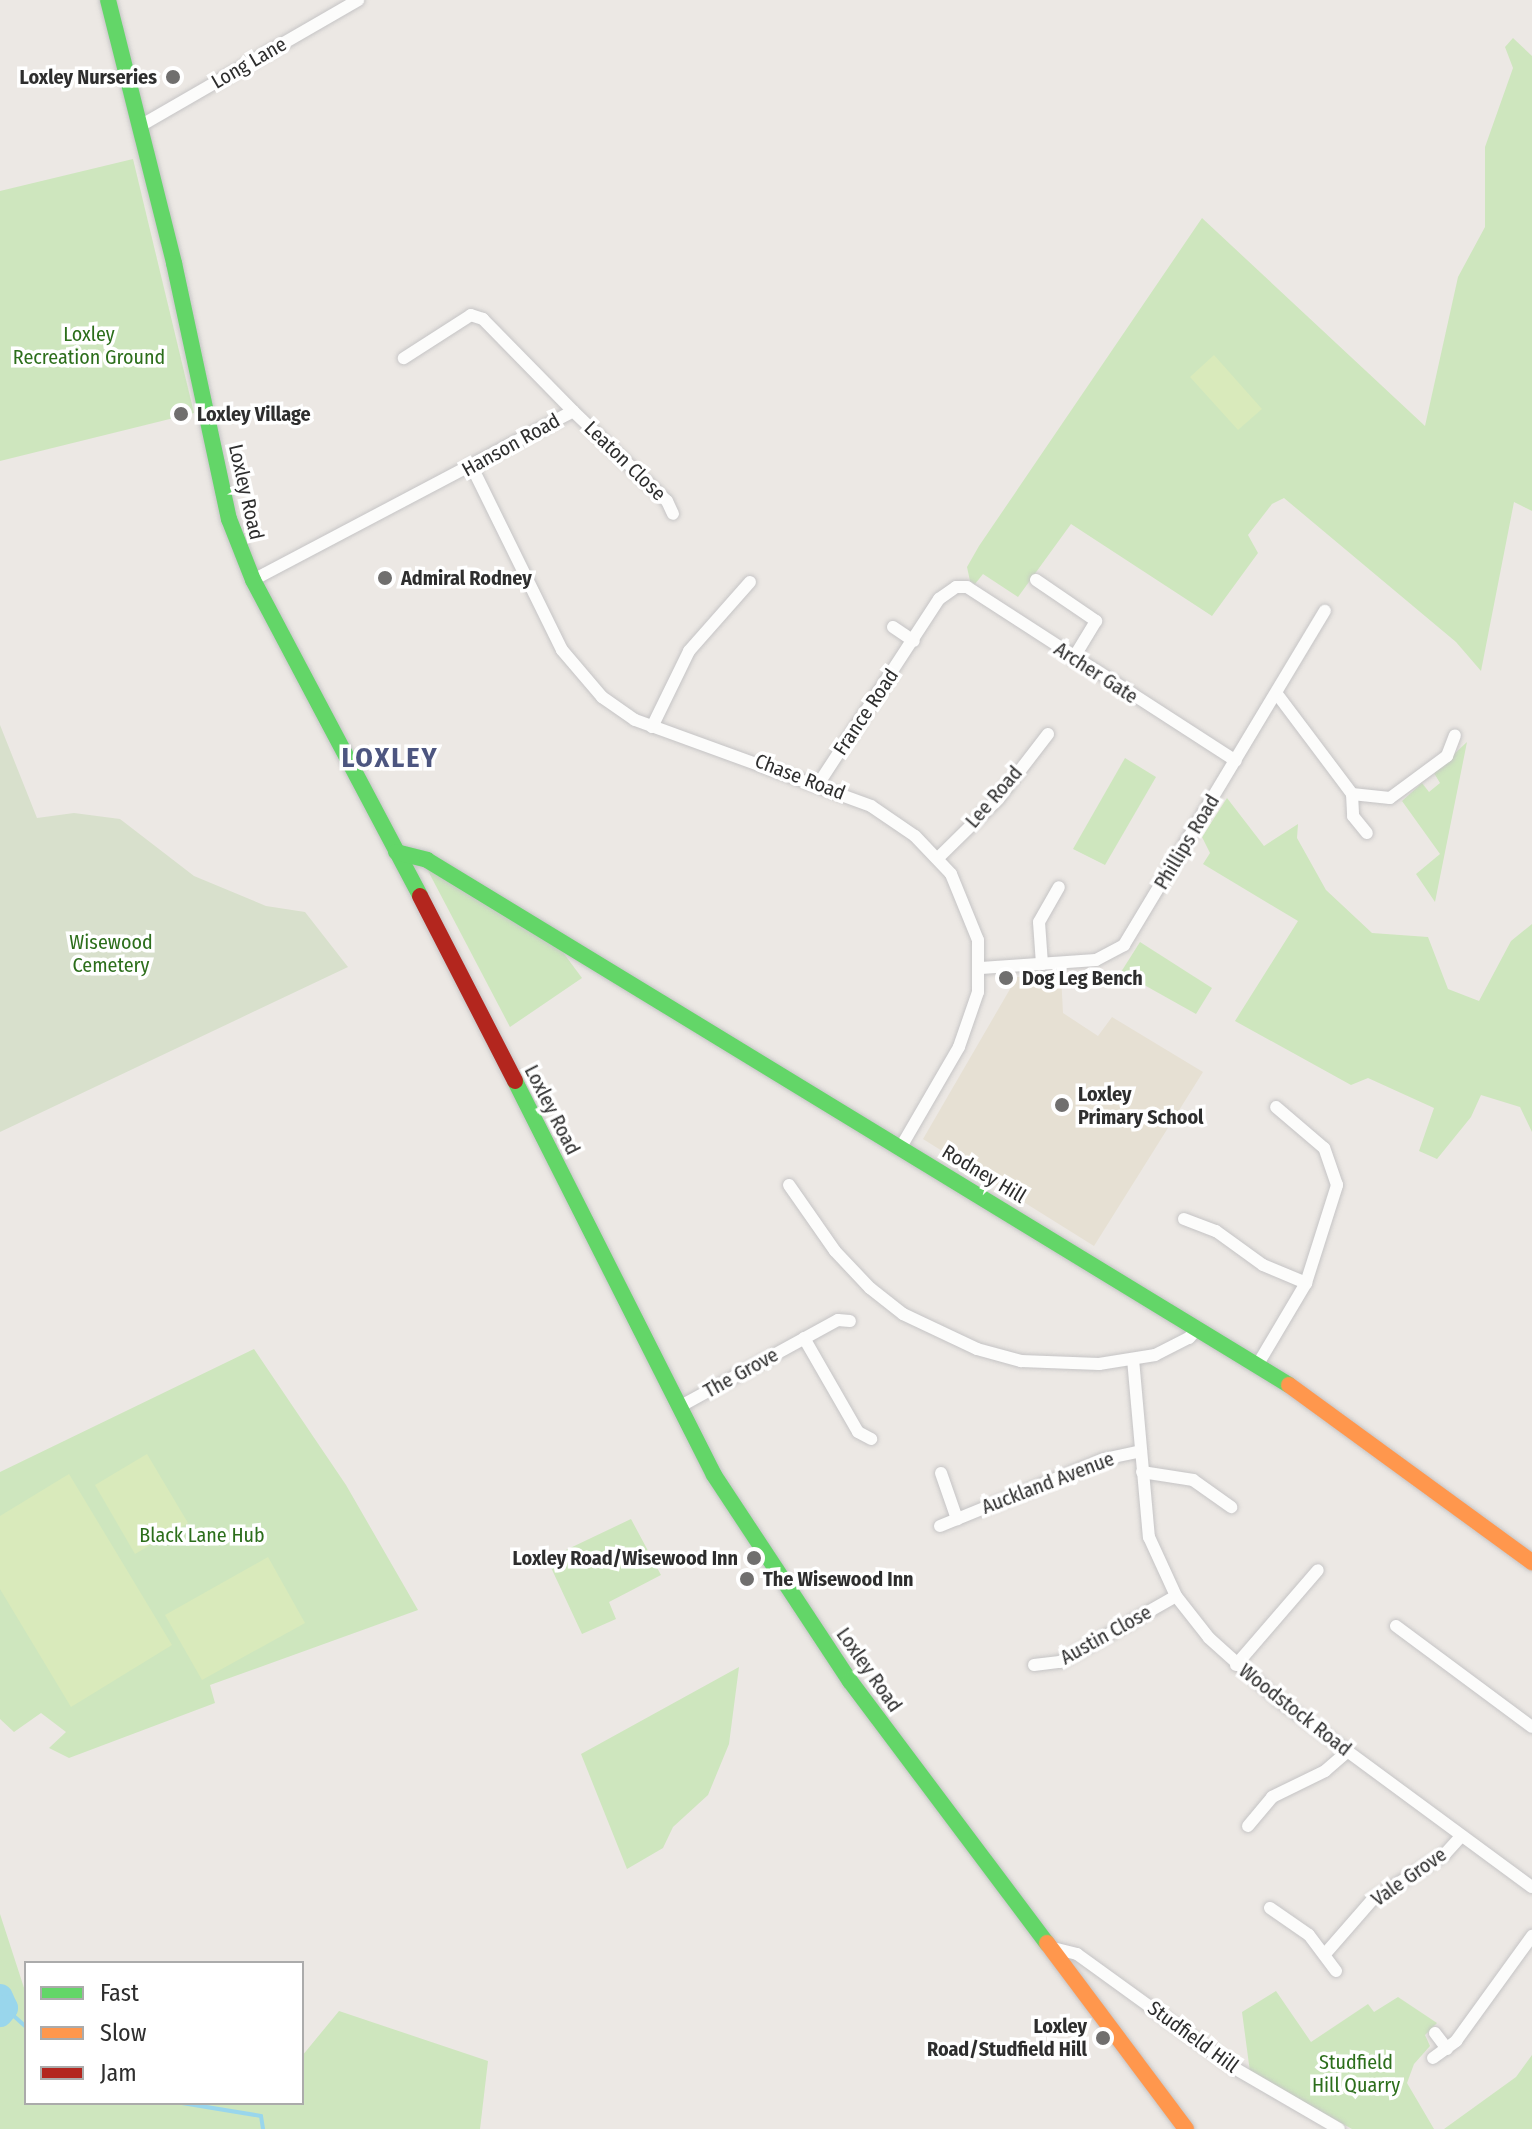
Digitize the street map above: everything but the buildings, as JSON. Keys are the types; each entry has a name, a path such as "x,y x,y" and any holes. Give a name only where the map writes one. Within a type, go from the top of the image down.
{"main road":[{"name":"Loxley Road","path":"108,0 140,126 229,519 253,580 396,852 714,1475 850,1681 1186,2129"},
{"name":"Rodney Hill","path":"396,852 427,860 1258,1364 1376,1444 1532,1562"}],"street":[{"name":"Long Lane","path":"140,126 358,0"},
{"name":"Hanson Road","path":"253,580 573,411 483,319 471,315 404,358"},
{"name":"Leaton Close","path":"573,411 667,501 673,514"},
{"name":"Chase Road","path":"472,467 572,668 617,710 652,727 819,783 895,820 938,858 964,896 981,968 972,1017 959,1047 901,1147"},
{"path":"1036,580 1096,621"},
{"path":"652,727 689,651 750,582"},
{"name":"France Road","path":"819,783 939,599 956,587"},
{"name":"Archer Gate","path":"956,587 967,587 1073,659 1236,761"},
{"name":"Phillips Road","path":"981,968 1104,959 1124,945 1325,611"},
{"path":"1073,659 1096,621 1109,614"},
{"path":"893,627 914,641"},
{"path":"1277,694 1352,794 1353,816 1367,833"},
{"name":"Lee Road","path":"938,858 998,799 1048,734"},
{"path":"1352,794 1390,798 1447,756 1455,735"},
{"path":"1042,964 1039,922 1059,887"},
{"path":"1258,1364 1306,1283 1337,1185 1336,1172 1324,1148 1276,1107"},
{"path":"789,1185 861,1280 938,1334 1021,1361 1074,1365 1133,1359 1177,1345 1198,1328"},
{"path":"1184,1219 1216,1231 1263,1265 1306,1283"},
{"name":"The Grove","path":"679,1407 838,1320 850,1321"},
{"path":"804,1338 858,1432 871,1439"},
{"name":"Woodstock Road","path":"1133,1359 1149,1537 1176,1596 1236,1665 1347,1752 1532,1887"},
{"name":"Auckland Avenue","path":"940,1526 1104,1459 1141,1451"},
{"path":"1142,1472 1193,1480 1231,1507"},
{"name":"Auckland Avenue","path":"941,1473 957,1519"},
{"path":"1236,1665 1318,1570"},
{"name":"Austin Close","path":"1034,1665 1060,1662 1176,1596"},
{"path":"1396,1626 1532,1727"},
{"path":"1248,1826 1272,1797 1325,1771 1347,1752"},
{"name":"Vale Grove","path":"1325,1954 1373,1899 1445,1854 1461,1836"},
{"path":"1270,1908 1309,1935 1336,1971"},
{"path":"1433,2058 1447,2049 1532,1936"},
{"name":"Studfield Hill","path":"1049,1947 1077,1954 1236,2069 1339,2129"},
{"path":"1435,2033 1447,2049"}],"shaded area":[{"name":"Loxley Primary School","path":"1061,975 1063,1013 1098,1036 1112,1017 1203,1072 1094,1246 923,1139 1017,977"}],"green space":[{"path":"1513,38 1532,56 1532,511 1514,502 1481,671 1456,642 1284,498 1272,504 1248,535 1258,553 1212,616 1071,524 1018,597 983,574 975,584 970,581 967,567 979,546 1202,218 1425,426 1458,277 1485,227 1485,147 1513,68 1505,47"},
{"name":"Loxley Recreation Ground","path":"133,159 194,413 0,461 0,191"},
{"path":"1214,355 1262,409 1238,430 1190,377"},
{"name":"Wisewood Cemetery","path":"0,725 37,818 74,813 120,819 194,876 266,906 305,912 348,967 0,1132"},
{"path":"1467,742 1435,902 1416,874 1440,854 1402,801 1422,783 1429,792 1440,783 1434,773"},
{"path":"1125,758 1156,777 1105,865 1073,849"},
{"path":"1227,798 1264,846 1298,824 1297,838 1326,890 1372,933 1428,937 1448,989 1479,1001 1511,941 1532,924 1532,1132 1520,1107 1481,1095 1471,1117 1437,1159 1419,1151 1434,1108 1368,1078 1351,1085 1235,1021 1298,921 1203,864 1210,853 1202,837"},
{"path":"426,867 562,951 582,978 510,1027"},
{"path":"1140,942 1212,988 1196,1014 1121,972"},
{"name":"Black Lane Hub","path":"254,1349 346,1485 418,1610 210,1685 215,1703 69,1758 49,1748 66,1732 41,1713 14,1732 0,1719 0,1472"},
{"path":"147,1454 188,1523 135,1554 95,1485"},
{"path":"69,1474 172,1645 71,1707 0,1589 0,1516"},
{"path":"631,1519 661,1575 609,1602 616,1619 582,1634 547,1559"},
{"path":"268,1557 305,1623 202,1680 165,1615"},
{"path":"739,1667 729,1744 708,1795 673,1827 663,1848 627,1869 581,1754"},
{"path":"0,1914 24,1988 24,2105 304,2105 304,2054 339,2011 488,2061 480,2129 0,2129"},
{"name":"Studfield Hill Quarry","path":"1276,1991 1311,2042 1368,2004 1374,2012 1398,1997 1437,2023 1425,2035 1430,2046 1414,2064 1407,2083 1434,2129 1352,2129 1250,2072 1242,2012"},
{"name":"Studfield Hill Quarry","path":"1532,2055 1532,2129 1444,2129 1516,2077"}],"waterway":[{"path":"0,1997 5,2008 0,2014"},
{"path":"5,2008 24,2025"},
{"path":"194,2105 261,2116 263,2129"}],"traffic: fast":[{"path":"108,0 174,263 229,519 253,580 420,896"},
{"path":"396,852 427,860 1289,1385"},
{"path":"515,1081 714,1475 850,1681 1047,1943"}],"traffic: slow":[{"path":"1289,1385 1532,1562"},
{"path":"1047,1943 1186,2129"}],"traffic: jam":[{"path":"420,896 515,1081"}],"place":[{"name":"Loxley Nurseries","path":"173,77"},
{"name":"Loxley Village","path":"181,414"},
{"name":"Admiral Rodney","path":"385,578"},
{"name":"Dog Leg Bench","path":"1006,978"},
{"name":"Loxley Primary School","path":"1062,1105"},
{"name":"Loxley Road/Wisewood Inn","path":"754,1558"},
{"name":"The Wisewood Inn","path":"747,1579"},
{"name":"Loxley Road/Studfield Hill","path":"1103,2038"}],"district":[{"name":"LOXLEY","path":"390,758"}]}
